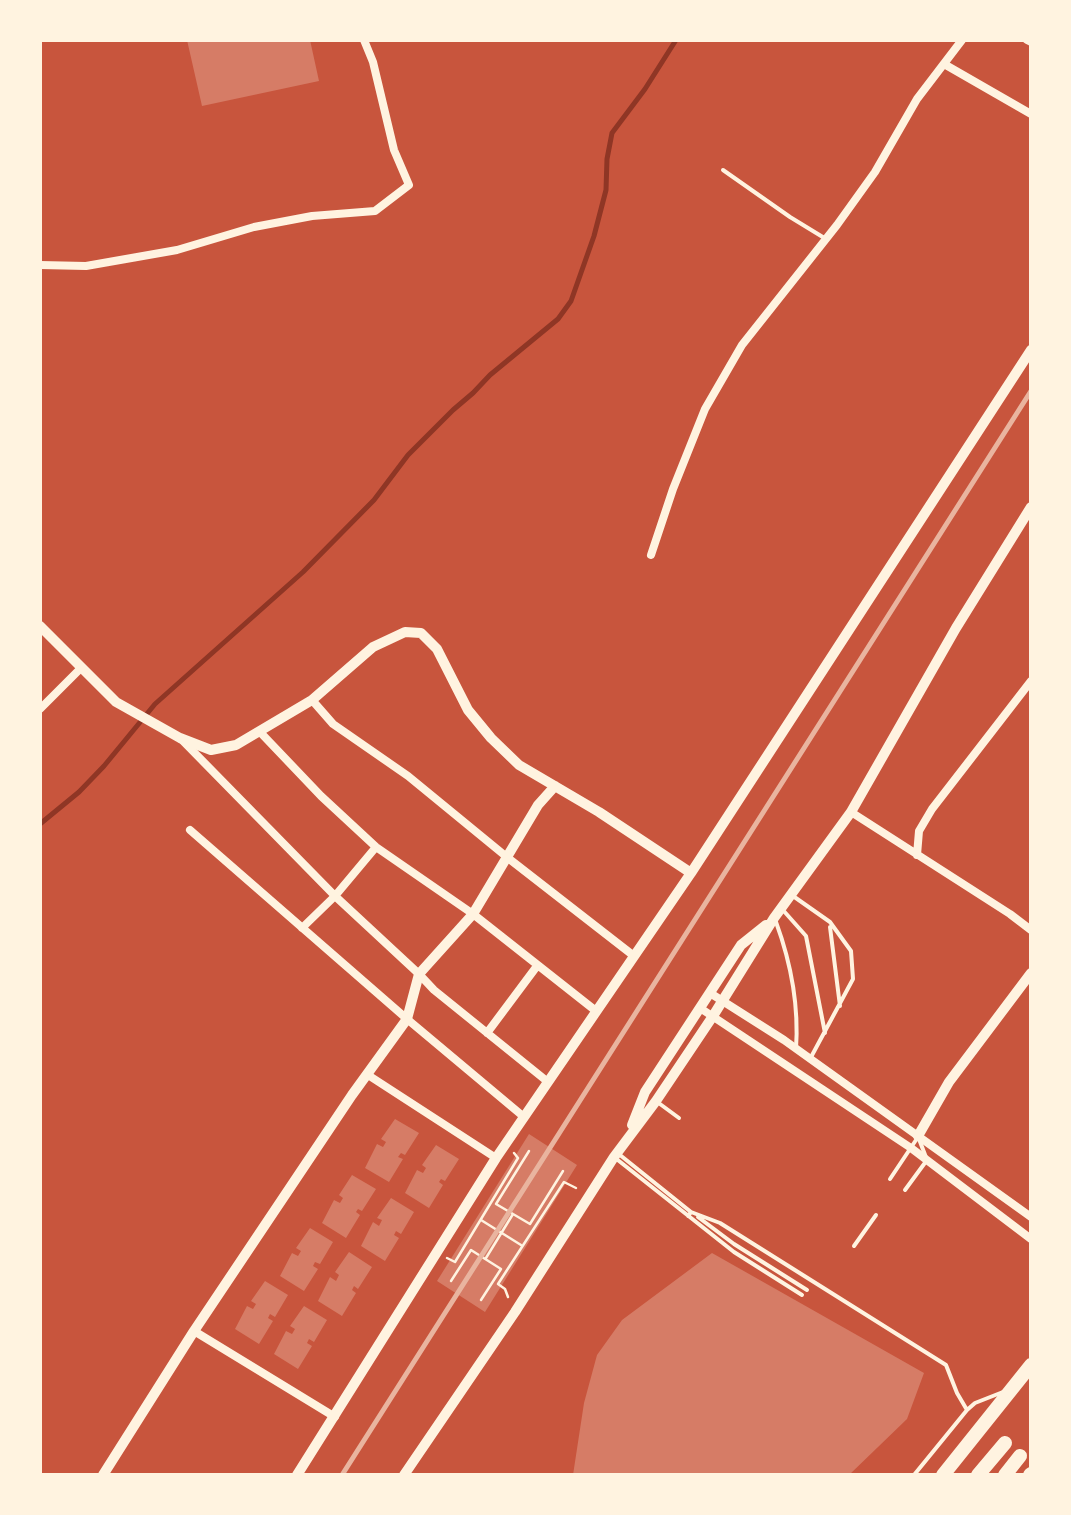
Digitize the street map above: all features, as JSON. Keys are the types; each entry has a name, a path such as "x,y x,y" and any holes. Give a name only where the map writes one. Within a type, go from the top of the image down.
{"highway":[{"path":"943,1475 1031,1366"},
{"path":"978,1475 1005,1443"},
{"path":"1005,1475 1020,1456"}],"street":[{"path":"40,265 86,266 177,250 254,227 312,216 375,211 409,185 394,150 364,40"},
{"path":"651,555 705,408 742,345 876,172 917,100 962,40"},
{"path":"944,64 1031,114"},
{"path":"297,1475 496,1158 691,872 1031,350"},
{"path":"404,1475 778,913 851,812 956,628 1031,507"},
{"path":"40,626 116,702 180,738 211,750 236,745 312,700 373,647 404,632 421,634 437,648 468,710 519,765 691,872"},
{"path":"40,709 82,668"},
{"path":"917,855 918,831 932,809 1031,681"},
{"path":"312,700 333,724 408,776 634,956"},
{"path":"260,732 376,847 473,914 596,1011"},
{"path":"180,738 434,990 548,1082"},
{"path":"103,1475 194,1330 407,1019 419,974 473,914 538,805 555,786"},
{"path":"851,812 1031,930"},
{"path":"190,830 524,1117"},
{"path":"302,928 376,847"},
{"path":"626,1140 645,1092 741,945 778,913"},
{"path":"487,1033 537,966"},
{"path":"918,1136 949,1082 1031,973"},
{"path":"710,992 1031,1217"},
{"path":"700,1008 911,1148 1031,1240"},
{"path":"368,1075 496,1158"},
{"path":"194,1330 335,1416"}],"lane":[{"path":"722,170 826,239"},
{"path":"791,895 830,922 851,952 853,980 810,1059"},
{"path":"778,913 806,936 825,1033"},
{"path":"778,913 798,1018 796,1049"},
{"path":"830,922 840,1006"},
{"path":"656,1101 679,1118"},
{"path":"890,1179 918,1136"},
{"path":"905,1190 927,1160 918,1136"},
{"path":"616,1155 734,1252 802,1295"},
{"path":"690,1214 807,1290"},
{"path":"690,1214 720,1223 946,1365 967,1410"},
{"path":"854,1246 876,1216"},
{"path":"914,1475 967,1410 1009,1391"}],"path":[{"path":"455,1262 518,1158 506,1144"},
{"path":"529,1151 496,1204 530,1224 563,1171"},
{"path":"498,1284 564,1182 590,1196"},
{"path":"485,1259 513,1214"},
{"path":"481,1220 522,1246"},
{"path":"451,1281 471,1250 501,1269 481,1300"}],"building":[{"path":"187,40 310,40 319,81 202,106"},
{"path":"395,1119 419,1133 405,1155 401,1153 398,1157 403,1159 389,1182 365,1168 377,1144 383,1147 386,1142 381,1139"},
{"path":"529,1134 577,1165 485,1312 437,1281"},
{"path":"436,1145 459,1159 445,1181 439,1182 443,1185 429,1208 405,1193 417,1170 423,1173 426,1168 422,1165"},
{"path":"352,1175 376,1189 362,1211 356,1212 360,1215 346,1238 322,1223 334,1200 340,1203 343,1198 339,1195"},
{"path":"391,1198 414,1212 401,1234 396,1231 394,1235 399,1238 385,1261 361,1246 373,1222 379,1226 382,1220 377,1218"},
{"path":"310,1228 333,1242 320,1264 315,1262 313,1266 318,1269 304,1291 280,1276 292,1253 298,1256 301,1251 296,1248"},
{"path":"349,1252 372,1267 358,1289 354,1286 352,1290 356,1293 342,1316 318,1301 330,1277 336,1281 339,1275 335,1272"},
{"path":"712,1253 924,1373 907,1419 849,1475 573,1475 584,1403 597,1355 622,1320"},
{"path":"265,1281 288,1295 275,1317 270,1314 268,1318 273,1321 259,1344 235,1329 247,1306 253,1309 256,1304 251,1301"},
{"path":"304,1306 327,1320 314,1342 309,1339 307,1343 312,1346 298,1369 274,1354 286,1331 292,1334 295,1329 290,1326"}],"waterway":[{"path":"40,824 104,766 155,704 303,572 374,500 408,455 453,410 558,319 571,301 594,236 606,190 612,133 676,40"}],"railway":[{"path":"342,1475 1031,391"}]}
